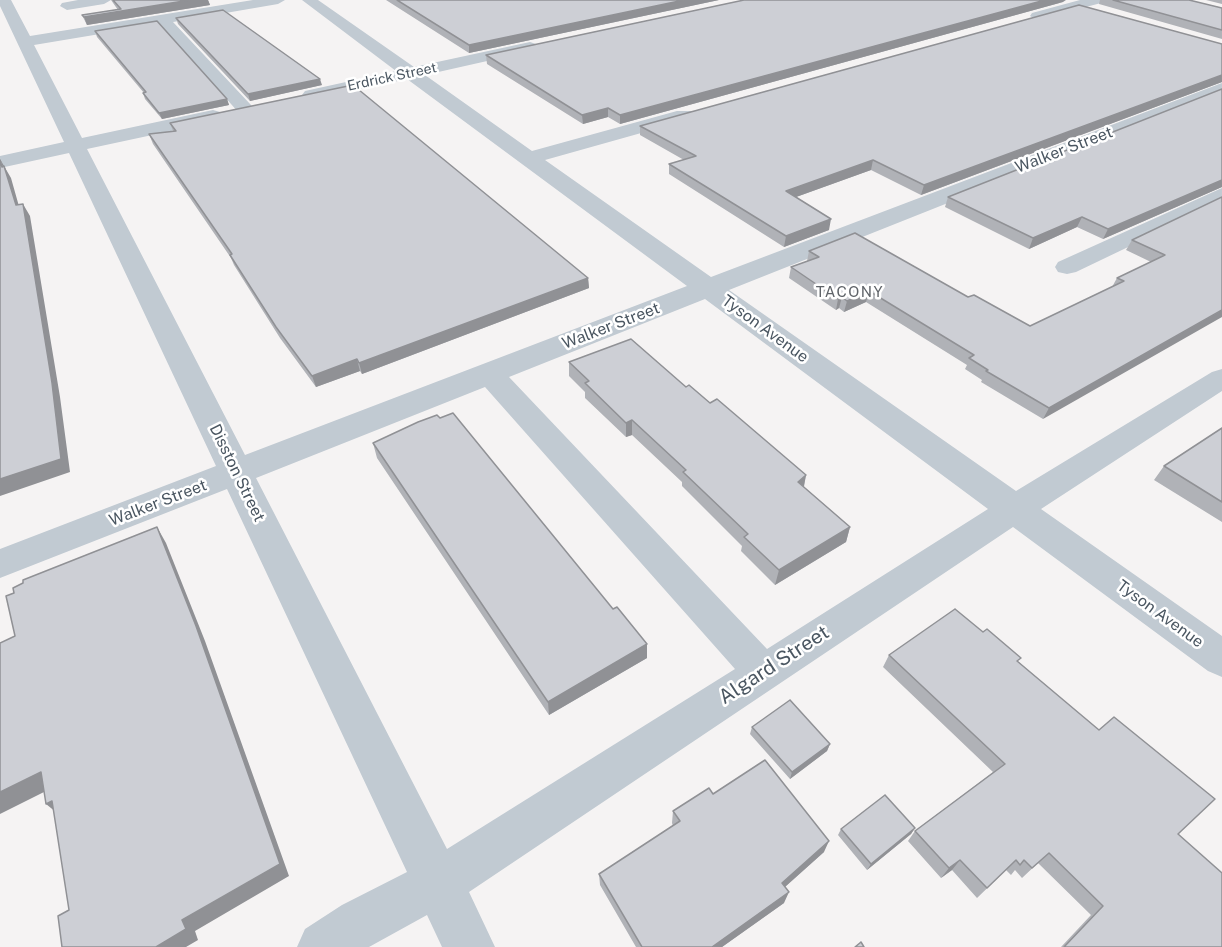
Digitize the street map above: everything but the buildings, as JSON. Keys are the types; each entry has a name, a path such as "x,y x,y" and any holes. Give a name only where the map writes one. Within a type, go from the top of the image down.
{"street":[{"name":"Disston Street","path":"4,0 14,34 76,145 469,947"},
{"path":"67,6 104,0"},
{"path":"14,34 163,19 278,0"},
{"name":"Tyson Avenue","path":"309,0 1222,659"},
{"path":"1055,0 1076,6"},
{"path":"1018,22 1076,6 1097,6"},
{"path":"0,162 251,108 163,19"},
{"name":"Erdrick Street","path":"290,99 541,45"},
{"name":"Walker Street","path":"0,564 488,374 1214,97"},
{"path":"528,158 695,112"},
{"path":"1067,267 1222,194"},
{"path":"488,374 764,672"},
{"name":"Algard Street","path":"323,947 360,923 438,883 1014,509 1222,378"}],"district":[{"name":"TACONY","path":"850,292"}]}
